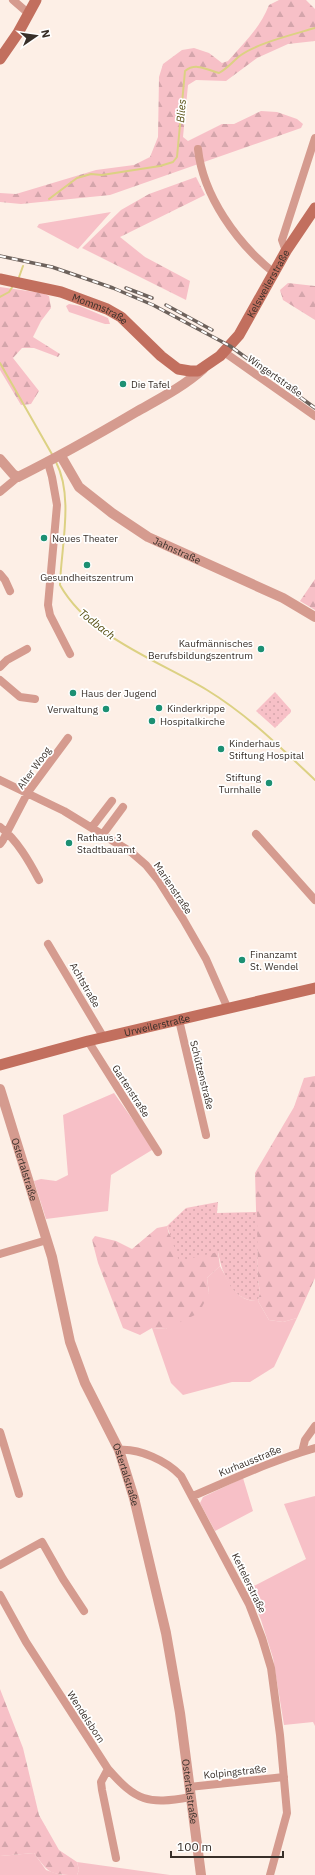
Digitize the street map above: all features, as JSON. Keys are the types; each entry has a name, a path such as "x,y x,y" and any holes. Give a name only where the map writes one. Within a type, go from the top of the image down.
{"main road":[{"path":"0,59 36,0"},
{"path":"286,251 315,208"},
{"name":"Kelsweilerstraße","path":"203,369 224,352 239,335 286,251"},
{"name":"Mommstraße","path":"6,280 61,292 107,308 121,317 161,356 183,370"},
{"path":"183,370 194,371 203,369"},
{"name":"Urweilerstraße","path":"0,1065 88,1041 315,988"}],"street":[{"path":"14,0 28,13"},
{"name":"Kelsweilerstraße","path":"286,251 282,240 315,138"},
{"path":"198,149 200,165 217,204 224,216 257,260 273,272"},
{"name":"Wingertstraße","path":"224,352 315,416"},
{"name":"Kelsweilerstraße","path":"18,477 54,459 171,392 203,369"},
{"path":"171,392 183,370"},
{"path":"0,459 13,474 18,477 0,492"},
{"path":"54,459 52,477 57,505 48,605 50,615 70,654"},
{"name":"Jahnstraße","path":"54,459 79,486 130,526 148,537 283,598 315,617"},
{"path":"0,574 5,580 10,591"},
{"path":"0,667 7,660 27,649"},
{"path":"0,680 20,697 35,699"},
{"name":"Alter Woog","path":"0,844 28,792 68,738"},
{"name":"Marienstraße","path":"0,780 28,792 92,827 131,852 146,866 159,881 206,959 228,1009"},
{"path":"92,827 112,801"},
{"path":"103,834 123,807"},
{"path":"0,827 20,848 39,880"},
{"path":"256,834 315,900"},
{"name":"Achtstraße","path":"48,944 104,1038"},
{"name":"Schützenstraße","path":"179,1020 206,1134"},
{"name":"Gartenstraße","path":"88,1041 158,1152"},
{"name":"Ostertalstraße","path":"0,1089 58,1278 70,1342 77,1364 119,1450 134,1498 166,1633 180,1713 201,1875"},
{"path":"0,1254 47,1240"},
{"path":"302,1452 306,1440 315,1426"},
{"path":"0,1432 19,1494"},
{"name":"Kurhausstraße","path":"193,1496 252,1470 315,1448"},
{"name":"Kettelerstraße","path":"119,1450 135,1452 167,1464 181,1476 250,1604 262,1638 270,1668 276,1701 287,1813 270,1875"},
{"path":"0,1565 42,1542 63,1579 84,1611"},
{"name":"Wendelsborn","path":"0,1595 26,1642 108,1769 122,1785 144,1799 167,1801 190,1792"},
{"path":"108,1769 101,1782 116,1858"},
{"name":"Kolpingstraße","path":"190,1792 284,1777"}],"green space":[{"path":"279,0 306,0 315,9 315,41 288,44 257,58 226,81 196,80 188,85 183,137 188,141 222,124 234,124 261,111 277,112 297,119 303,124 301,128 110,195 21,204 0,202 0,193 16,194 96,170 134,165 150,157 158,137 159,77 163,64 182,50 194,48 209,53 222,63 228,61 256,28 269,5"},
{"path":"196,177 205,195 120,237 145,257 190,281 186,300 82,248 121,210 149,194"},
{"path":"111,212 78,249 37,227 39,224"},
{"path":"288,283 315,286 315,320 283,300 280,290"},
{"path":"0,287 42,293 49,296 51,308 41,321 33,337 60,354 58,357 34,348 22,348 13,358 39,391 31,404 21,405 0,370"},
{"path":"69,304 80,306 108,318 110,324 105,324 69,312 66,306"},
{"path":"315,579 315,610 300,601"},
{"path":"275,692 291,710 291,712 275,728 256,711"},
{"path":"315,1076 315,1278 297,1318 283,1322 269,1320 258,1301 260,1292 258,1280 255,1173 294,1107 304,1078"},
{"path":"114,1093 152,1147 152,1150 111,1175 108,1211 46,1219 34,1181 41,1179 56,1181 68,1175 63,1115"},
{"path":"218,1202 217,1213 257,1212 258,1280 260,1292 258,1301 241,1297 230,1285 222,1269 218,1252 179,1261 167,1226 186,1208"},
{"path":"167,1226 169,1234 218,1252 220,1266 207,1278 209,1293 199,1313 166,1329 152,1328 140,1335 123,1328 98,1263 92,1240 95,1236 116,1241 132,1249 157,1228"},
{"path":"220,1266 234,1290 244,1298 258,1301 269,1320 283,1322 297,1318 274,1367 250,1382 232,1382 183,1395 171,1383 152,1328 166,1329 209,1293 207,1278"},
{"path":"243,1478 253,1511 215,1531 200,1503 203,1497"},
{"path":"315,1496 315,1726 313,1722 284,1725 273,1658 261,1620 248,1589 306,1559 284,1504"},
{"path":"0,1689 23,1748 39,1815 59,1850 77,1862 79,1870 77,1875 61,1875 51,1872 43,1865 34,1853 0,1856"},
{"path":"34,1853 46,1870 61,1875 0,1875 0,1856"},
{"path":"77,1862 170,1875 77,1875 79,1870"}],"waterway":[{"name":"Blies","path":"49,199 77,178 91,174 102,175 160,166 173,162 177,157 185,71 189,68 197,67 219,73 248,51 277,39 315,28"},
{"name":"Blies","path":"18,280 23,266"},
{"name":"Blies","path":"0,297 9,292 13,286"},
{"name":"Todbach","path":"0,363 53,456"},
{"name":"Todbach","path":"56,462 61,476 65,506 60,585 73,603 88,619 126,646 207,690 236,710 264,732 315,780"}],"railway":[{"path":"0,256 52,267 113,288 153,305 230,346 315,408"},
{"path":"126,288 152,298"},
{"path":"166,305 212,330"}],"place":[{"name":"Die Tafel","path":"123,384"},
{"name":"Neues Theater","path":"44,538"},
{"name":"Gesundheitszentrum","path":"87,565"},
{"name":"Kaufmännisches Berufsbildungszentrum","path":"261,649"},
{"name":"Haus der Jugend","path":"73,693"},
{"name":"Kinderkrippe","path":"159,708"},
{"name":"Verwaltung","path":"106,709"},
{"name":"Hospitalkirche","path":"152,721"},
{"name":"Kinderhaus Stiftung Hospital","path":"221,749"},
{"name":"Stiftung Turnhalle","path":"269,783"},
{"name":"Rathaus 3 Stadtbauamt","path":"69,843"},
{"name":"Finanzamt St. Wendel","path":"242,960"}]}
